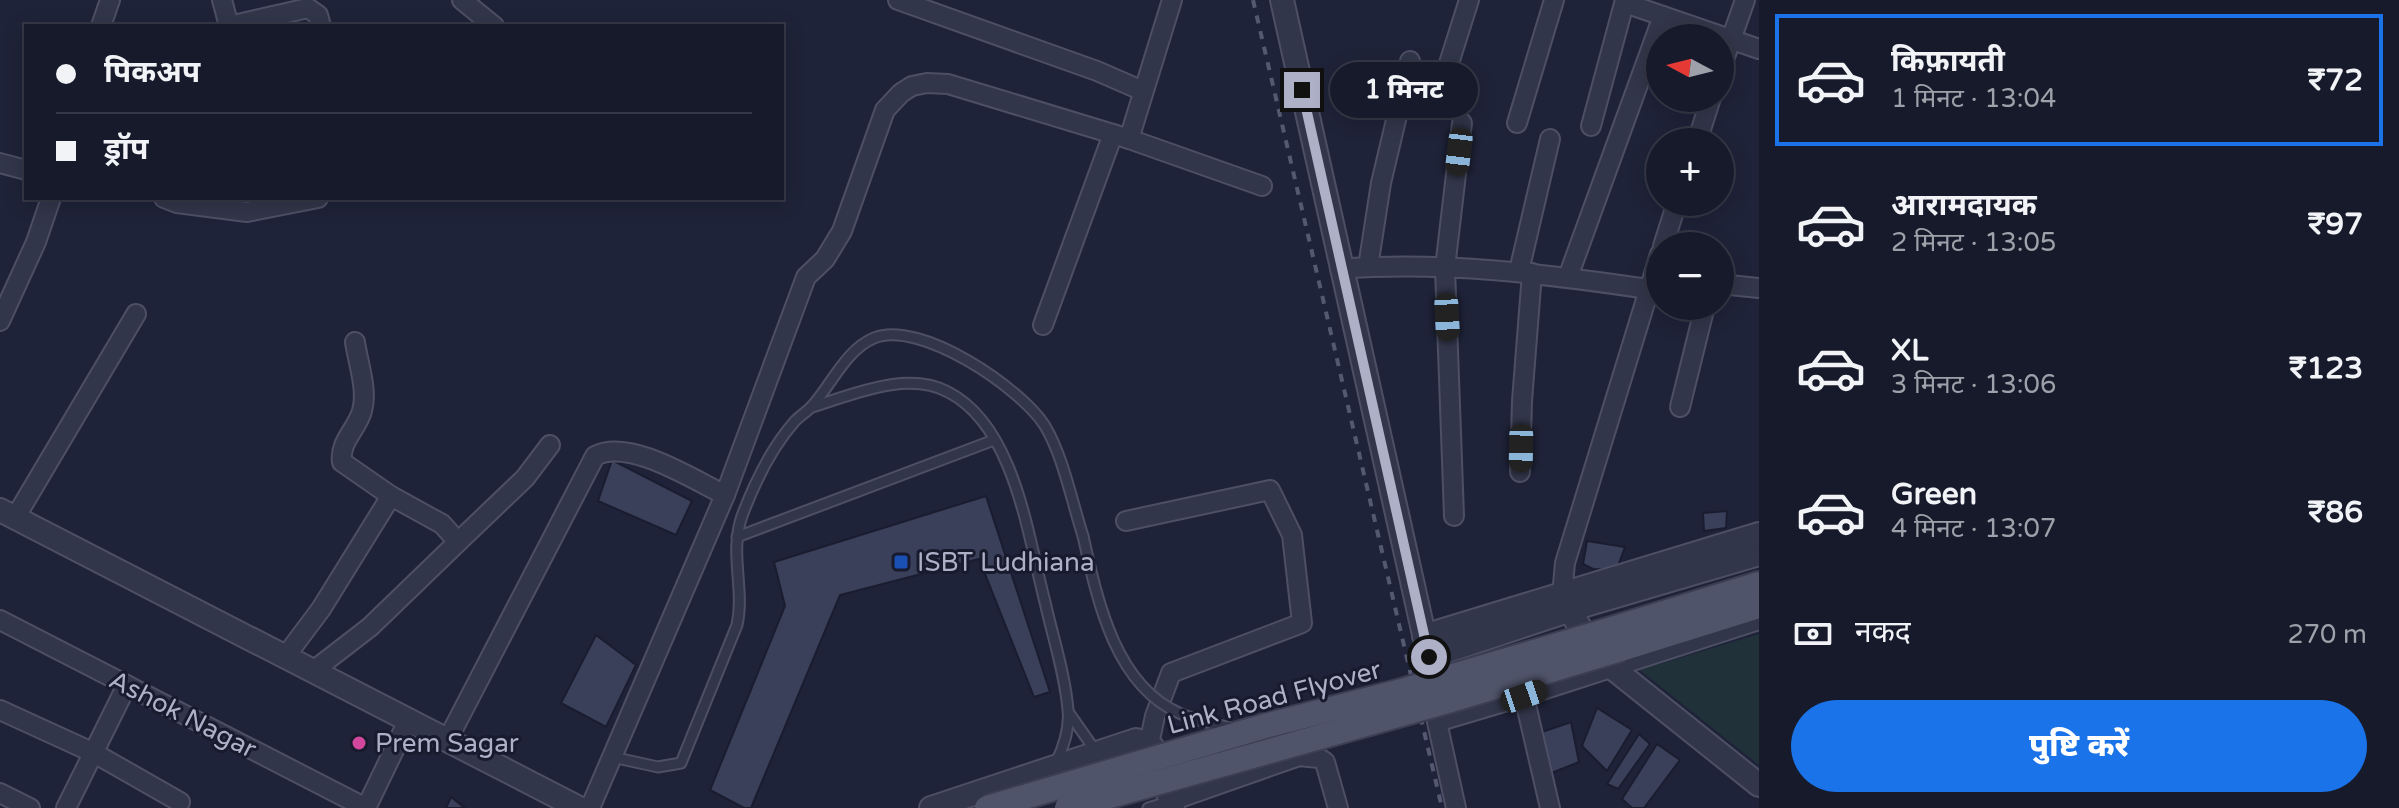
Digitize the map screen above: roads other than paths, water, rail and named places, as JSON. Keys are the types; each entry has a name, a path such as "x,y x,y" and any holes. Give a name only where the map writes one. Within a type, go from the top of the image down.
{"main road":[{"name":"Link Road Flyover","path":"987,808 1247,731 1402,691 1759,584"},
{"name":"Link Road Flyover","path":"1067,808 1448,701 1759,606"}],"street":[{"path":"102,24 110,0"},
{"path":"222,0 228,24"},
{"path":"462,0 492,24"},
{"path":"898,0 1097,71 1143,91"},
{"path":"1043,325 1121,136 1143,91 1172,0"},
{"path":"1282,0 1427,646 1437,722 1456,808"},
{"path":"1445,76 1469,0"},
{"path":"1517,123 1554,0"},
{"path":"1734,31 1745,0"},
{"path":"1591,126 1625,1 1687,24"},
{"path":"247,24 274,21 308,8 318,15 320,24"},
{"path":"1568,277 1663,16"},
{"path":"1734,40 1759,49"},
{"path":"1368,267 1381,183 1410,61"},
{"path":"590,808 725,495 806,277 825,259 842,231 885,110 901,93 912,86 927,83 948,84 1121,136 1262,186"},
{"path":"1454,516 1445,268 1462,123"},
{"path":"1520,472 1526,272 1550,139"},
{"path":"0,163 24,169"},
{"path":"0,321 8,284 50,200"},
{"path":"169,200 247,212 279,202"},
{"path":"1340,269 1445,268 1526,272 1646,289"},
{"path":"1734,285 1759,288"},
{"path":"1646,296 1565,563 1566,603 1601,664 1759,803"},
{"path":"136,314 7,514 579,808"},
{"path":"1680,407 1702,320"},
{"path":"355,342 364,402 358,422 343,446 342,462 391,496 442,524 458,542"},
{"path":"313,671 370,627 525,478 550,445"},
{"path":"447,741 595,456 605,451 630,452 725,495"},
{"path":"1126,521 1270,490 1292,535 1302,623 1171,673 1155,716 1149,744 1172,804 1299,756 1311,756 1325,762 1338,808"},
{"path":"285,657 321,609 391,496"},
{"path":"1427,646 1566,603 1759,534"},
{"path":"1566,603 1759,554"},
{"name":"Ashok Nagar","path":"0,620 366,808"},
{"path":"1437,722 1524,696 1601,664 1759,620"},
{"path":"1601,664 1759,785"},
{"path":"66,808 127,685"},
{"path":"1524,696 1550,808"},
{"path":"0,710 94,753 182,806"},
{"path":"366,808 408,721"},
{"path":"931,808 1136,740 1149,744"},
{"path":"0,793 30,808"}],"lane":[{"path":"612,757 658,767 681,763 737,625 737,537 741,519 767,463 797,418 812,407 852,353 871,338 885,334 904,334 927,340 1000,382 1032,410 1045,427 1055,449 1111,634 1130,669 1154,697 1178,713 1247,731"},
{"path":"812,407 888,385 934,386 963,401 994,440 1017,490 1069,713 1054,768"},
{"path":"737,537 994,440"},
{"path":"1069,713 1097,753 1119,808"},
{"path":"1148,808 1172,804"}],"railway":[{"path":"1253,0 1442,808"}],"place":[{"name":"ISBT Ludhiana","path":"901,562"},
{"name":"Prem Sagar","path":"359,743"}]}
